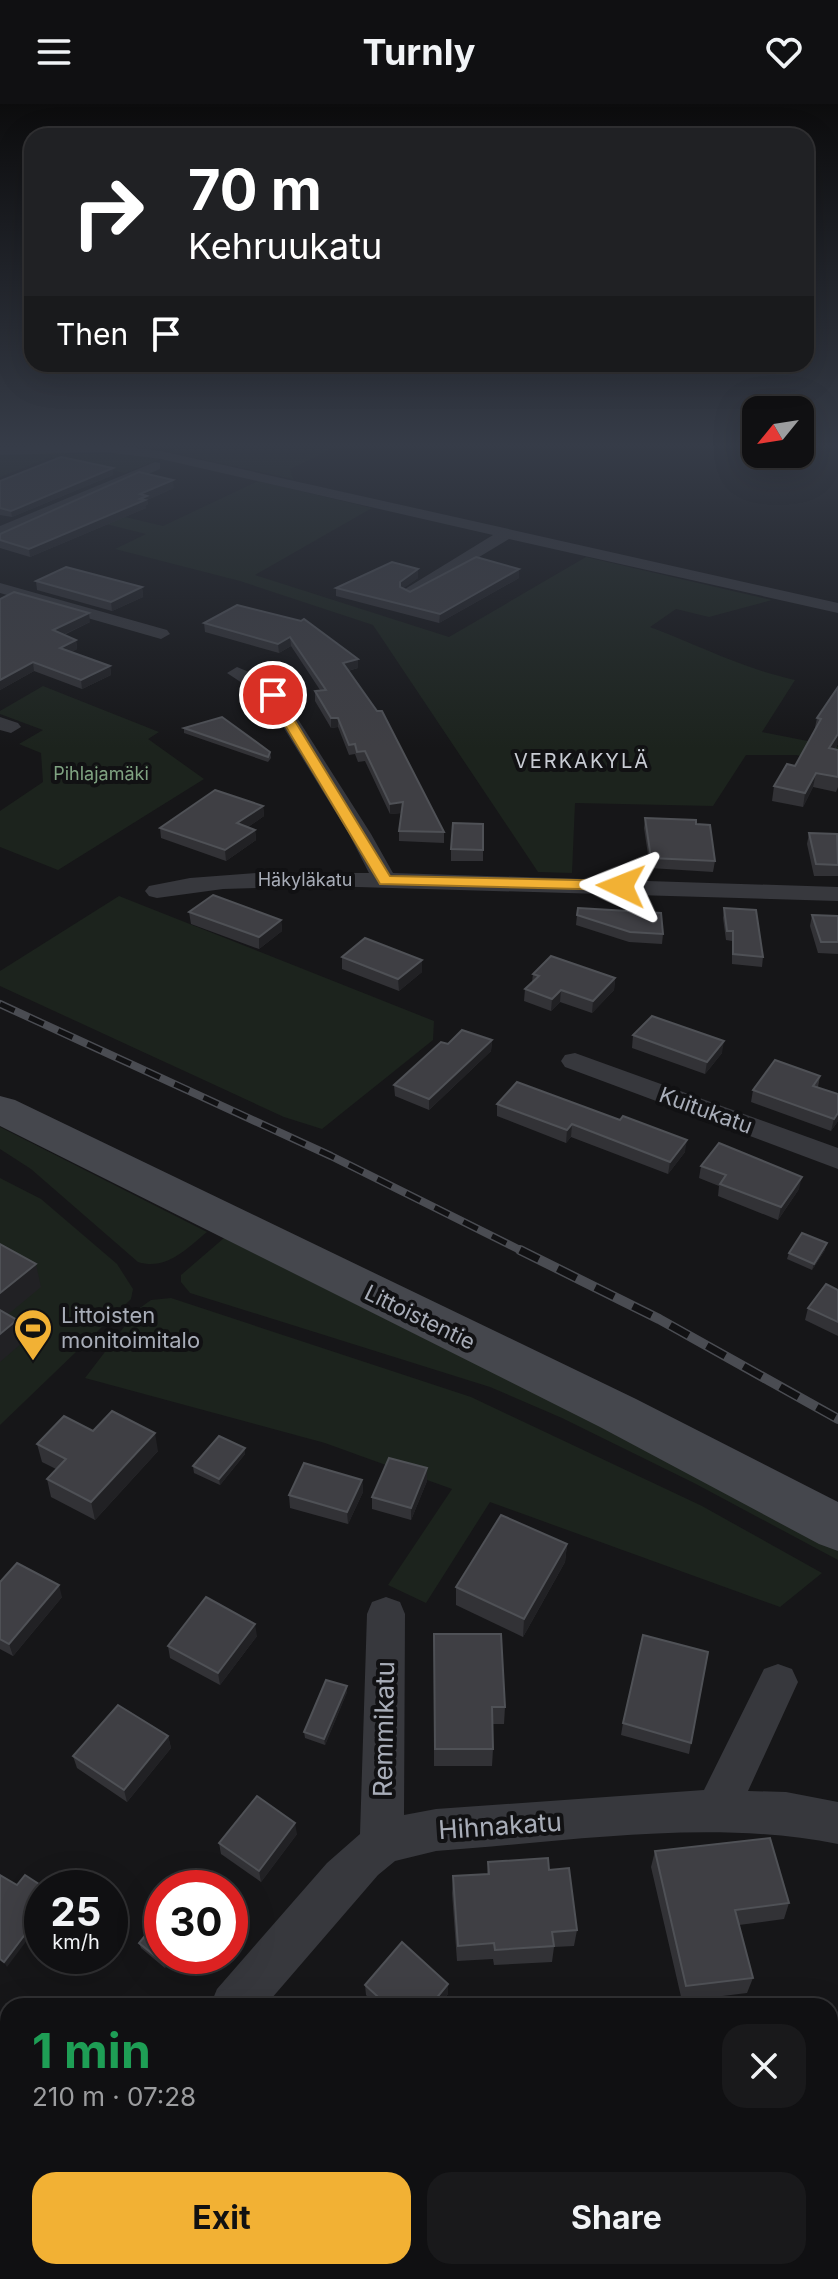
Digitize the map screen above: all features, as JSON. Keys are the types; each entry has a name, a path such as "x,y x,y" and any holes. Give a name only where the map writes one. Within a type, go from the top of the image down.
{"street":[{"path":"411,593 489,544"},
{"path":"558,544 838,608"},
{"path":"0,588 161,634"},
{"path":"237,673 273,695 360,834 385,881"},
{"name":"Häkyläkatu","path":"157,891 228,881 385,881 838,894"},
{"name":"Kuitukatu","path":"575,1061 838,1159"},
{"name":"Littoistentie","path":"0,1109 618,1413 838,1528"},
{"name":"Remmikatu","path":"382,1844 386,1614"},
{"path":"717,1810 778,1682"},
{"name":"Hihnakatu","path":"241,1998 343,1879 382,1844 409,1835 436,1830 717,1810 786,1813 838,1823"}],"green space":[{"path":"124,544 308,544 255,575 449,637 586,557 772,600 709,617 676,609 650,627 739,663 795,680 762,732 838,747 838,763 796,755 746,755 713,806 575,803 572,873 538,872 373,625 240,581 115,549"},
{"name":"Pihlajamäki","path":"43,686 159,732 148,739 204,779 58,870 0,847 0,811 43,782 41,753 19,744 43,730 0,714 0,711"},
{"path":"119,896 434,1021 433,1040 322,1129 284,1117 0,986 0,971"},
{"path":"0,1127 207,1232 167,1261 138,1262 31,1169 0,1149"},
{"name":"Littoisten monitoimitalo","path":"0,1178 41,1199 117,1264 133,1289 131,1299 0,1425"},
{"path":"224,1238 838,1543 838,1560 696,1484 562,1418 490,1387 190,1293 181,1282 181,1275"},
{"path":"171,1298 471,1397 702,1506 822,1573 780,1607 490,1502 426,1603 388,1585 452,1489 325,1443 85,1378 137,1310 151,1300"}],"building":[{"path":"14,544 40,544 29,549"},
{"path":"476,557 519,569 440,614 336,588 392,562 418,569 400,582 400,587 410,592"},
{"path":"66,567 142,587 111,602 36,581"},
{"path":"14,592 89,613 53,630 76,640 60,648 110,666 81,680 33,662 0,680 0,599"},
{"path":"237,605 301,621 304,619 358,659 343,663 377,711 382,711 444,832 399,831 403,802 390,804 365,751 357,752 355,744 349,745 338,718 331,718 315,691 326,690 290,637 278,644 204,623"},
{"path":"838,687 838,734 829,748 838,750 838,777 816,773 805,793 774,786 787,764 795,766 821,719 817,718"},
{"path":"222,717 270,752 268,757 184,728"},
{"path":"215,790 263,806 237,823 255,830 225,850 160,828"},
{"path":"645,818 696,820 696,824 710,825 715,861 651,858"},
{"path":"453,823 483,824 483,850 451,849"},
{"path":"809,833 837,834 838,865 816,864"},
{"path":"213,895 281,920 259,937 189,912"},
{"path":"578,908 661,913 663,934 630,932 577,915"},
{"path":"724,908 756,910 763,957 733,954 733,931 727,931"},
{"path":"812,915 838,916 838,942 821,942"},
{"path":"365,938 422,960 398,979 342,957"},
{"path":"551,956 615,978 593,1001 561,990 552,999 525,989 539,976 533,974"},
{"path":"652,1016 724,1041 707,1062 633,1035"},
{"path":"462,1030 492,1040 429,1099 394,1085 441,1042 448,1044"},
{"path":"775,1060 820,1076 813,1086 838,1094 838,1113 834,1119 753,1090"},
{"path":"517,1082 620,1120 623,1116 687,1140 670,1162 572,1124 567,1130 497,1104"},
{"path":"719,1143 802,1177 781,1207 720,1184 726,1175 701,1166"},
{"path":"802,1233 827,1243 814,1264 789,1253"},
{"path":"0,1244 36,1264 0,1293"},
{"path":"826,1284 838,1290 838,1322 808,1308"},
{"path":"0,1310 17,1320 0,1334"},
{"path":"112,1411 155,1433 91,1502 47,1479 66,1459 37,1444 64,1416 93,1431"},
{"path":"219,1436 245,1448 219,1479 193,1466"},
{"path":"389,1458 427,1468 411,1508 372,1497"},
{"path":"304,1463 362,1480 347,1512 289,1495"},
{"path":"501,1515 567,1544 524,1619 456,1587"},
{"path":"17,1563 59,1585 9,1644 0,1639 0,1582"},
{"path":"206,1597 255,1624 218,1673 168,1646"},
{"path":"434,1634 501,1634 505,1707 492,1707 493,1749 435,1749"},
{"path":"643,1635 708,1652 691,1743 623,1723"},
{"path":"326,1680 347,1686 324,1739 304,1732"},
{"path":"118,1705 168,1736 124,1790 73,1756"},
{"path":"257,1796 295,1823 259,1871 219,1843"},
{"path":"770,1838 789,1903 735,1910 753,1978 686,1986 655,1851"},
{"path":"548,1858 549,1870 569,1868 577,1930 552,1932 554,1946 495,1950 494,1943 458,1946 453,1876 489,1874 488,1862"},
{"path":"0,1875 17,1885 24,1876 24,1936 4,1962 0,1959"},
{"path":"402,1942 448,1984 436,1998 379,1998 365,1985"}],"railway":[{"path":"0,1004 331,1156 524,1252"},
{"path":"520,1250 659,1319 838,1419"}],"place":[{"name":"Littoisten monitoimitalo","path":"33,1362"}],"district":[{"name":"VERKAKYLÄ","path":"582,761"}],"route":[{"path":"273,695 360,834 385,881 621,886"}]}
